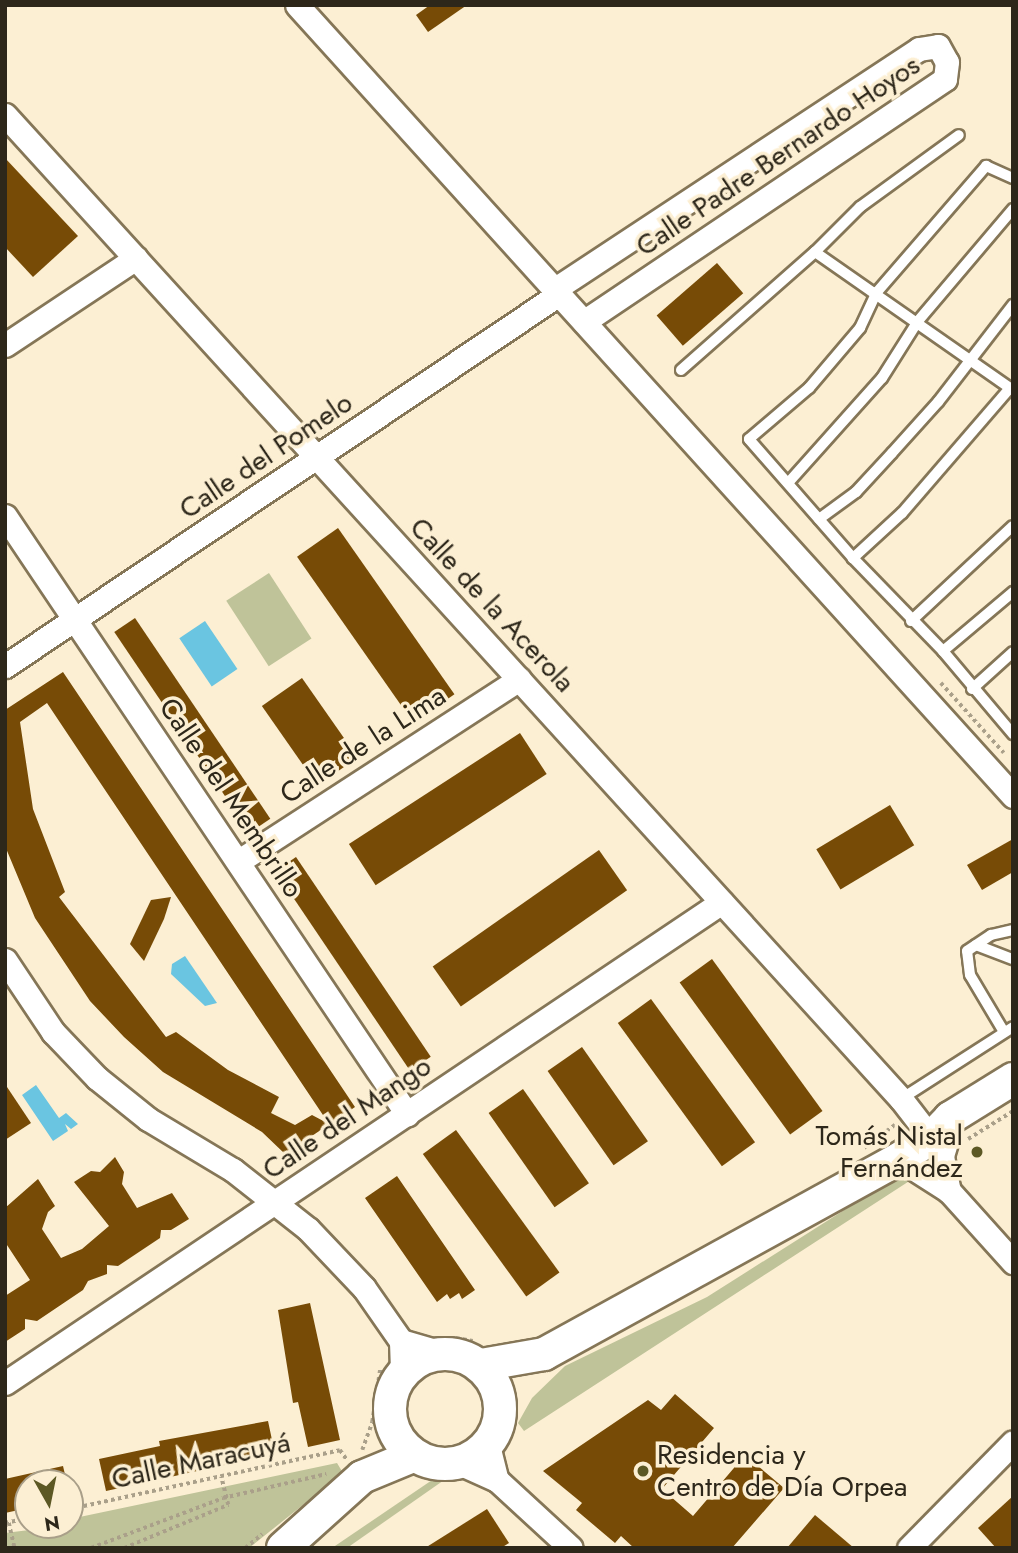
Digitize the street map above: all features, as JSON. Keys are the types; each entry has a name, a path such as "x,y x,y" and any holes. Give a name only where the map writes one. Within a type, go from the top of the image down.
{"main road":[{"path":"948,1138 950,1118 1013,1079"},
{"path":"356,1470 415,1455 444,1465 459,1463 488,1445 497,1429 501,1404 544,1354 899,1159 948,1138 1013,1098"},
{"path":"415,1455 392,1424 392,1365 423,1357 443,1344 460,1355 544,1354"},
{"path":"480,1354 501,1404"},
{"path":"283,1548 356,1470 392,1424"}],"street":[{"path":"297,5 1013,796"},
{"name":"Calle Padre Bernardo Hoyos","path":"557,292 919,49 938,46 947,62 945,79 584,322"},
{"name":"Calle de la Acerola","path":"5,115 901,1099 948,1138"},
{"path":"5,345 136,258"},
{"name":"Calle del Pomelo","path":"5,666 316,458 557,292"},
{"name":"Calle del Membrillo","path":"5,516 407,1114"},
{"name":"Calle de la Lima","path":"239,861 519,679"},
{"name":"Calle del Mango","path":"5,1383 722,902"},
{"path":"5,960 52,1032 97,1078 148,1119 277,1202 364,1288 401,1341"},
{"path":"948,1138 942,1156 949,1191"},
{"path":"899,1159 949,1191 1013,1262"},
{"path":"401,1341 443,1344"},
{"path":"392,1365 401,1341"},
{"path":"909,1548 1013,1442"},
{"path":"488,1445 497,1480"},
{"path":"459,1463 497,1480 554,1546"}],"lane":[{"path":"681,370 816,252 860,207 960,135"},
{"path":"1010,726 972,689 943,651 911,621 853,558 749,439 826,368 860,328 877,292 986,166 1013,178"},
{"path":"788,483 883,378 918,321 1013,209"},
{"path":"816,252 877,292 1011,389 902,513 853,558"},
{"path":"819,519 856,492 938,402 1013,305"},
{"path":"911,621 1013,526"},
{"path":"943,651 1013,592"},
{"path":"972,689 1013,653"},
{"path":"901,1099 1009,1029 970,975 967,951 990,935 1013,930"},
{"path":"976,945 1013,959"}],"path":[{"path":"948,1138 1013,1111"},
{"path":"860,1152 899,1122"},
{"path":"443,1344 480,1354"},
{"path":"356,1470 392,1365"},
{"name":"Calle Maracuyá","path":"84,1506 340,1450"},
{"path":"91,1548 225,1497 329,1473"},
{"path":"124,1548 228,1505 221,1476"},
{"path":"302,1478 308,1487"},
{"path":"7,1523 15,1548"}],"green space":[{"path":"269,573 311,638 269,666 226,601"},
{"path":"903,1177 914,1178 524,1431 518,1423 532,1398 565,1366 707,1297 890,1181"},
{"path":"337,1463 343,1473 249,1548 5,1548 5,1533 14,1532 14,1539 84,1539 84,1516"},
{"path":"441,1474 447,1478 347,1548 332,1548"}],"water":[{"path":"205,621 237,669 212,686 179,638"},
{"path":"185,956 217,1003 205,1006 171,974 172,964"},
{"path":"36,1085 59,1118 66,1113 78,1124 71,1129 65,1124 68,1131 53,1141 22,1095"}],"building":[{"path":"430,5 467,5 428,32 416,15"},
{"path":"5,158 78,236 33,277 5,247"},
{"path":"717,263 743,293 683,346 657,315"},
{"path":"338,528 454,694 413,723 297,557"},
{"path":"135,618 270,819 250,833 114,632"},
{"path":"63,672 355,1107 285,1154 262,1132 163,1072 124,1037 90,1001 35,918 5,846 5,710","holes":["47,703 329,1124 312,1115 295,1125 271,1113 279,1097 228,1070 176,1032 166,1037 59,897 65,892 33,809 20,722"]},
{"path":"302,678 358,757 317,786 262,706"},
{"path":"520,733 547,774 376,885 349,844"},
{"path":"890,805 914,845 840,890 816,849"},
{"path":"1013,839 1013,872 982,890 967,865"},
{"path":"599,850 627,890 461,1007 433,966"},
{"path":"296,857 431,1057 410,1071 275,871"},
{"path":"171,897 164,919 144,961 130,944 151,900"},
{"path":"712,959 823,1111 790,1135 680,983"},
{"path":"651,999 755,1142 722,1166 618,1023"},
{"path":"582,1047 648,1141 614,1165 548,1071"},
{"path":"5,1084 31,1123 5,1140"},
{"path":"523,1089 589,1183 555,1207 489,1113"},
{"path":"456,1130 559,1272 526,1296 423,1154"},
{"path":"115,1157 124,1172 122,1184 137,1208 172,1193 189,1219 171,1230 161,1230 160,1238 118,1266 107,1265 107,1274 88,1281 83,1290 37,1321 25,1319 25,1329 5,1342 5,1296 30,1280 5,1242 5,1208 38,1179 55,1206 48,1212 42,1229 61,1258 82,1249 109,1226 74,1182 91,1171 100,1172"},
{"path":"397,1176 475,1290 462,1299 459,1293 450,1299 447,1294 437,1302 365,1198"},
{"path":"310,1303 340,1440 308,1447 298,1402 293,1403 278,1310"},
{"name":"Residencia y Centro de Día Orpea","path":"675,1394 714,1428 662,1489 693,1516 745,1455 784,1488 732,1548 634,1548 621,1536 615,1543 576,1510 582,1503 543,1471 648,1400 661,1410"},
{"path":"268,1421 275,1454 106,1491 99,1459 160,1446 159,1441"},
{"path":"14,1477 14,1511 5,1513 5,1479"},
{"path":"1013,1496 1013,1548 996,1548 978,1528"},
{"path":"487,1509 509,1543 501,1548 425,1548"},
{"name":"Residencia y Centro de Día Orpea","path":"815,1515 854,1548 787,1548"}],"place":[{"name":"Tomás Nistal Fernández","path":"977,1152"},
{"name":"Residencia y Centro de Día Orpea","path":"643,1471"}]}
